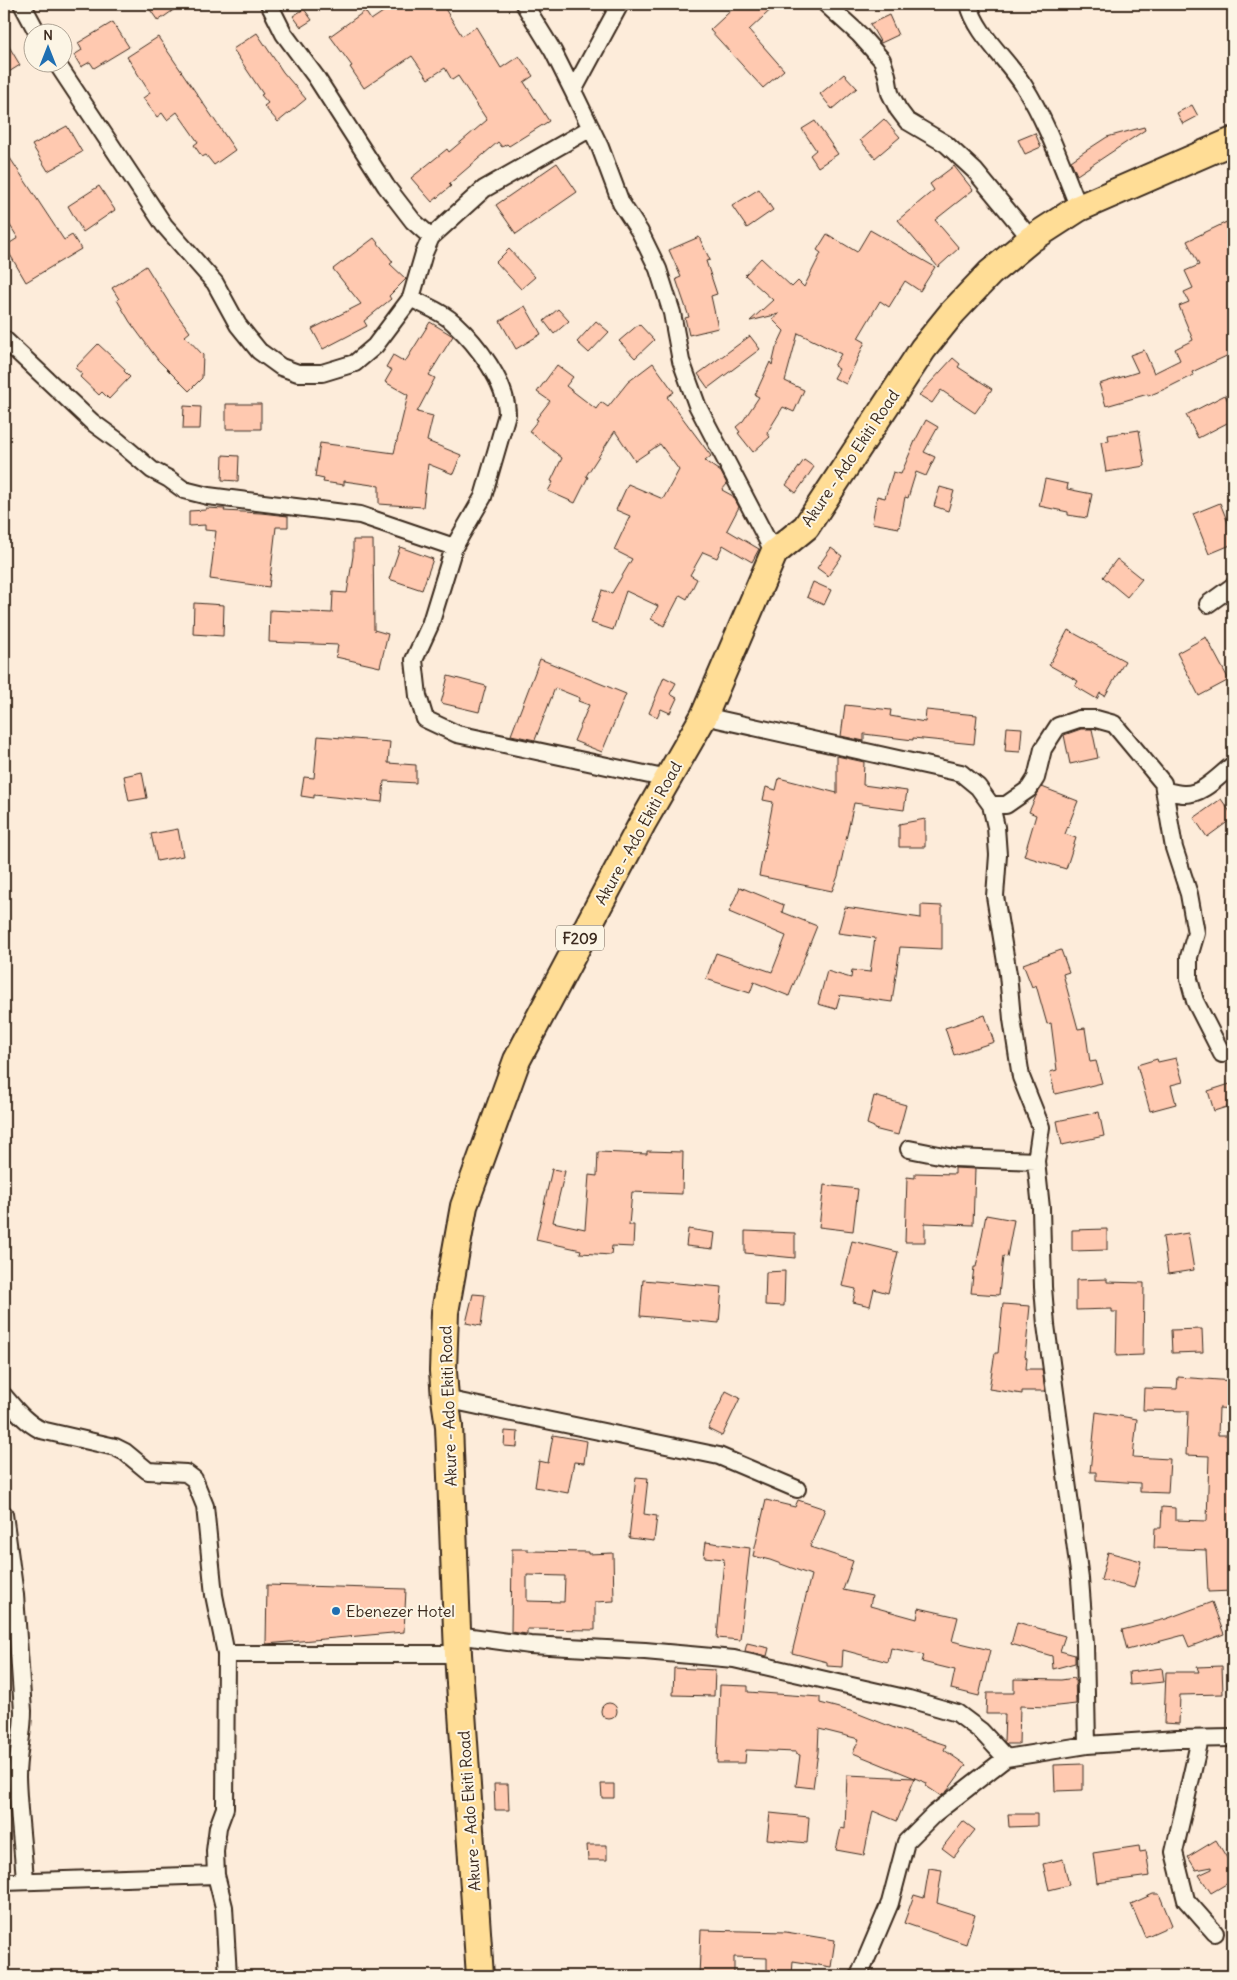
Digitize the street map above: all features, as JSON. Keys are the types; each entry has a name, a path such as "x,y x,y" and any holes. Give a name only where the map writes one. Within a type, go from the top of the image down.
{"main road":[{"name":"Akure - Ado Ekiti Road","path":"480,1976 458,1645 449,1426 445,1399 445,1312 464,1206 517,1060 561,974 704,716 774,553 806,527 923,349 990,273 1031,239 1079,208 1233,141"}],"street":[{"path":"22,4 32,22"},
{"path":"268,4 284,34 316,77 386,186 413,221 431,237"},
{"path":"524,4 553,51 600,147 621,203 640,232 658,269 672,313 681,360 697,405 774,553"},
{"path":"573,91 620,4"},
{"path":"826,4 859,34 882,60 887,74 890,93 907,121 946,144 975,172 1031,239"},
{"path":"969,4 975,20 1012,67 1049,131 1079,208"},
{"path":"63,72 164,225 215,283 238,325 260,352 281,367 298,373 322,373 355,363 375,346 411,298 424,253 431,237 484,189 591,128"},
{"path":"411,298 454,322 487,361 507,401 507,414 483,497 454,547 430,625 414,660 418,696 425,720 457,734 668,779"},
{"path":"4,339 92,422 152,470 184,490 208,496 360,515 454,547"},
{"path":"1208,604 1233,586"},
{"path":"704,716 961,773 978,787 992,805 998,855 995,896 1008,974 1012,1019 1021,1077 1041,1127 1036,1161 1041,1208 1043,1288 1046,1325 1080,1579 1085,1644 1087,1745"},
{"path":"992,805 1006,805 1029,789 1036,778 1043,749 1058,726 1079,719 1096,719 1114,724 1162,783 1165,791 1174,848 1189,894 1196,933 1189,957 1189,979 1195,1001 1222,1054"},
{"path":"1165,791 1186,794 1194,793 1214,781 1233,765"},
{"path":"909,1149 954,1158 1036,1161"},
{"path":"445,1399 719,1456 797,1489"},
{"path":"7,1407 32,1426 42,1430 115,1447 125,1452 148,1471 186,1474 194,1478 205,1506 214,1595 226,1654 225,1808 218,1827 215,1851 216,1875 224,1907 228,1976"},
{"path":"4,1514 15,1596 24,1711 24,1726 18,1756 17,1777 25,1881"},
{"path":"226,1654 458,1645 530,1645 646,1651 734,1659 909,1699 957,1713 980,1731 1006,1758"},
{"path":"859,1976 890,1903 906,1842 934,1814 1006,1758 1087,1745 1233,1738"},
{"path":"1200,1739 1174,1852 1186,1900 1215,1933"},
{"path":"4,1882 216,1875"}],"building":[{"path":"146,4 182,4 158,21"},
{"path":"395,4 442,4 462,36 476,27 501,68 519,56 533,76 524,82 549,121 509,146 507,144 502,147 498,142 449,184 451,186 432,202 411,178 447,149 449,152 487,120 458,76 452,80 445,68 428,79 412,56 364,88 350,67 352,66 330,36 365,11 371,20"},
{"path":"738,4 777,4 749,30 784,70 763,88 710,30"},
{"path":"304,9 312,20 301,27 293,16"},
{"path":"889,15 898,35 881,43 870,24"},
{"path":"113,22 129,47 94,68 90,62 81,67 74,55 82,50 78,43"},
{"path":"257,33 283,72 306,99 278,122 264,106 268,103 261,95 263,94 233,49"},
{"path":"158,37 235,150 214,165 206,155 202,157 194,145 198,142 177,112 167,120 162,113 157,117 143,98 150,93 127,57"},
{"path":"4,38 20,65 4,75"},
{"path":"844,74 857,88 832,109 820,94"},
{"path":"1192,105 1198,116 1183,124 1177,113"},
{"path":"884,119 900,137 875,158 860,140"},
{"path":"815,121 838,154 818,167 810,155 816,150 802,129"},
{"path":"67,126 82,152 48,171 32,145"},
{"path":"1144,127 1145,130 1077,175 1071,161 1107,137"},
{"path":"1035,133 1041,147 1025,154 1018,140"},
{"path":"4,149 64,240 72,235 81,249 26,282 5,246 18,238 4,216"},
{"path":"557,163 577,192 516,234 496,205"},
{"path":"954,166 973,190 935,220 959,248 938,267 898,220 934,190 930,184"},
{"path":"99,186 115,210 83,232 68,206"},
{"path":"759,189 773,210 747,228 732,206"},
{"path":"1233,219 1233,353 1192,372 1193,375 1165,389 1148,396 1148,394 1106,406 1099,384 1138,372 1130,355 1144,350 1154,373 1180,360 1175,349 1193,340 1179,306 1189,302 1184,292 1193,288 1185,271 1199,265 1187,241"},
{"path":"870,230 935,267 920,291 905,281 889,307 880,301 858,338 865,342 846,384 834,378 839,369 834,366 841,354 798,333 785,381 804,390 794,412 783,407 767,433 770,437 753,452 738,433 740,432 736,427 743,421 759,397 755,395 770,362 772,365 776,348 784,331 772,319 779,314 750,321 773,300 745,275 761,258 792,287 798,281 804,287 821,253 817,250 827,234 857,252"},
{"path":"699,237 710,260 706,261 717,294 711,296 718,328 689,335 685,318 689,317 676,279 681,277 669,250"},
{"path":"374,238 393,262 390,264 406,279 389,296 391,299 364,321 367,326 323,349 312,329 361,304 333,269"},
{"path":"509,249 535,277 521,289 496,262"},
{"path":"146,266 190,332 185,336 203,355 202,378 189,391 158,360 130,322 112,288"},
{"path":"525,306 541,334 516,349 500,321"},
{"path":"558,309 569,321 554,334 544,321"},
{"path":"596,321 609,332 589,353 577,342"},
{"path":"430,322 453,336 429,375 435,378 417,412 433,416 427,441 461,455 453,474 428,464 423,507 379,504 379,486 344,481 344,485 323,482 324,479 315,477 320,443 394,453 408,395 385,382 392,370 386,367 393,355 405,362"},
{"path":"639,324 654,340 635,358 619,341"},
{"path":"750,336 760,349 708,388 698,374"},
{"path":"98,344 125,369 124,371 130,377 109,399 102,392 99,395 80,377 82,374 75,368"},
{"path":"953,358 960,364 958,367 992,389 975,413 941,390 932,403 919,395"},
{"path":"653,363 674,392 667,397 711,456 705,461 721,472 727,484 722,490 733,496 739,507 727,530 759,549 752,562 723,545 717,558 703,552 690,575 697,579 687,599 680,595 664,626 651,619 658,606 626,591 613,630 591,623 602,590 612,593 632,559 614,550 630,516 616,510 628,484 663,499 679,470 660,444 635,461 615,431 586,476 588,477 575,503 548,491 562,458 529,431 550,401 537,392 557,365 573,377 566,386 596,409 601,402 608,407 628,382"},
{"path":"1225,395 1233,411 1233,420 1198,438 1186,415"},
{"path":"226,404 261,404 261,429 226,429"},
{"path":"184,406 201,407 200,429 183,429"},
{"path":"926,420 938,427 924,452 935,457 926,476 916,472 908,498 905,497 899,528 872,523 877,496 885,498 893,472 901,474"},
{"path":"1139,430 1145,466 1106,472 1101,442 1109,441 1108,435"},
{"path":"223,455 239,456 238,481 222,480"},
{"path":"804,460 814,467 796,493 786,485"},
{"path":"1045,479 1068,484 1067,489 1092,494 1087,518 1068,515 1068,512 1039,506"},
{"path":"940,487 954,491 948,511 934,506"},
{"path":"1220,503 1233,535 1233,544 1209,554 1193,514"},
{"path":"206,508 288,516 288,527 276,527 269,587 210,579 216,531 205,530 205,525 189,526 189,511 206,510"},
{"path":"353,540 373,540 374,630 388,634 380,667 336,657 338,645 269,642 270,610 332,613 333,592 347,593 353,556"},
{"path":"400,547 433,559 422,590 389,579"},
{"path":"831,548 842,556 828,576 817,568"},
{"path":"1117,559 1142,579 1127,597 1103,577"},
{"path":"813,582 831,590 824,605 807,597"},
{"path":"194,603 224,605 223,636 193,634"},
{"path":"1068,630 1125,661 1105,696 1100,693 1097,699 1075,686 1078,681 1049,665"},
{"path":"1206,637 1229,680 1199,696 1177,653"},
{"path":"540,659 626,694 602,752 574,741 589,705 578,701 580,698 555,688 535,740 511,735"},
{"path":"448,676 486,686 479,712 441,703"},
{"path":"664,677 676,683 670,694 677,698 670,713 661,709 657,717 649,713"},
{"path":"845,705 891,710 890,716 925,722 926,710 977,715 974,744 913,738 913,740 864,734 864,741 841,736"},
{"path":"1007,727 1022,728 1020,752 1005,751"},
{"path":"1081,729 1092,729 1098,758 1070,764 1064,735"},
{"path":"318,736 390,742 388,763 416,765 416,783 384,781 382,802 314,795 314,798 301,796 304,777 314,778"},
{"path":"837,756 864,762 863,785 907,791 904,810 854,803 838,876 832,891 759,876 773,802 763,800 766,787 776,790 779,778 837,793"},
{"path":"142,772 147,798 129,801 124,776"},
{"path":"1042,787 1078,801 1065,834 1076,838 1066,869 1024,856 1036,815 1029,812"},
{"path":"1221,799 1233,818 1207,837 1194,818"},
{"path":"925,819 925,847 899,847 899,824"},
{"path":"178,829 183,856 157,861 151,834"},
{"path":"740,887 784,905 782,912 817,926 789,996 754,982 750,993 706,979 716,953 772,972 786,936 729,912"},
{"path":"921,905 942,906 942,949 900,947 892,1002 840,995 836,1009 818,1004 827,971 851,978 852,970 870,972 875,938 838,933 845,907 921,918"},
{"path":"1061,950 1069,972 1063,974 1078,1029 1085,1028 1090,1062 1096,1061 1102,1083 1055,1094 1050,1072 1057,1070 1051,1023 1047,1024 1036,985 1032,987 1023,964"},
{"path":"985,1015 994,1042 954,1055 945,1028"},
{"path":"1176,1058 1183,1082 1171,1085 1176,1104 1150,1111 1137,1065 1157,1059 1158,1062"},
{"path":"1233,1083 1233,1105 1214,1111 1208,1091"},
{"path":"874,1096 906,1105 898,1135 874,1129 874,1127 867,1124"},
{"path":"1099,1112 1104,1136 1062,1145 1057,1121"},
{"path":"647,1151 683,1152 682,1194 632,1192 629,1225 634,1225 633,1247 612,1246 611,1255 580,1253 581,1250 536,1240 552,1169 565,1171 553,1222 585,1229 589,1175 597,1176 598,1152 647,1154"},
{"path":"955,1168 975,1169 973,1225 925,1223 925,1242 905,1242 907,1177 915,1178 915,1173 955,1174"},
{"path":"824,1185 858,1189 853,1231 819,1227"},
{"path":"986,1215 1014,1220 1007,1257 1003,1256 999,1295 971,1293 974,1267 976,1267"},
{"path":"688,1229 715,1233 713,1249 686,1246"},
{"path":"1107,1229 1107,1250 1072,1251 1072,1230"},
{"path":"745,1231 795,1233 795,1258 745,1253"},
{"path":"1188,1233 1194,1270 1168,1274 1163,1237"},
{"path":"852,1241 898,1252 888,1293 874,1289 870,1306 853,1302 856,1289 842,1286"},
{"path":"785,1271 784,1306 765,1305 766,1272"},
{"path":"1107,1279 1107,1282 1144,1283 1143,1355 1116,1356 1117,1312 1112,1312 1112,1309 1076,1310 1076,1280"},
{"path":"643,1280 722,1287 719,1323 640,1316"},
{"path":"473,1294 485,1295 481,1326 466,1323"},
{"path":"1003,1304 1030,1306 1025,1357 1027,1358 1026,1369 1042,1369 1045,1391 1022,1391 1022,1394 989,1389 995,1353 998,1353"},
{"path":"1202,1329 1203,1352 1172,1353 1171,1330"},
{"path":"1178,1377 1233,1381 1233,1409 1219,1408 1218,1435 1233,1435 1233,1591 1208,1592 1206,1550 1154,1548 1155,1528 1161,1528 1162,1507 1175,1508 1175,1520 1207,1521 1209,1456 1186,1455 1188,1411 1143,1410 1144,1388 1177,1389"},
{"path":"726,1391 740,1398 722,1436 708,1429"},
{"path":"1096,1412 1137,1419 1133,1457 1170,1459 1168,1493 1140,1492 1140,1483 1096,1480 1096,1472 1090,1472"},
{"path":"505,1431 518,1432 517,1447 504,1446"},
{"path":"553,1435 587,1441 584,1463 574,1462 568,1493 535,1487 539,1461 548,1463"},
{"path":"636,1477 648,1478 644,1514 657,1516 654,1541 629,1538"},
{"path":"766,1500 795,1507 798,1500 825,1509 810,1547 853,1561 843,1590 872,1596 870,1606 917,1619 919,1608 958,1617 952,1641 990,1650 979,1696 951,1689 955,1670 922,1662 924,1655 891,1648 888,1662 843,1650 842,1667 827,1666 827,1662 792,1653 811,1575 753,1556"},
{"path":"706,1542 750,1548 740,1640 717,1638 724,1559 704,1557"},
{"path":"512,1549 588,1552 588,1554 613,1553 614,1601 595,1602 595,1630 527,1629 527,1634 511,1632","holes":["527,1575 565,1576 564,1602 527,1601"]},
{"path":"1108,1552 1141,1561 1134,1588 1101,1580"},
{"name":"Ebenezer Hotel","path":"267,1585 406,1589 404,1632 266,1644"},
{"path":"1212,1602 1224,1634 1189,1647 1184,1635 1127,1650 1122,1630 1166,1619"},
{"path":"1017,1622 1065,1636 1060,1651 1075,1655 1075,1663 1053,1669 1052,1656 1011,1644"},
{"path":"747,1643 769,1648 767,1656 745,1651"},
{"path":"1222,1666 1223,1694 1180,1695 1179,1724 1164,1723 1166,1672 1199,1672 1197,1667"},
{"path":"674,1668 715,1670 714,1696 673,1695"},
{"path":"1162,1668 1164,1682 1130,1685 1129,1672"},
{"path":"1075,1678 1076,1704 1048,1707 1020,1706 1019,1744 1006,1744 1004,1741 1005,1714 986,1714 987,1693 1014,1693 1014,1679 1061,1680"},
{"path":"720,1685 748,1686 748,1692 820,1697 820,1703 854,1712 946,1745 944,1750 966,1765 948,1790 941,1796 926,1786 927,1783 853,1753 859,1739 819,1729 813,1788 796,1786 800,1755 796,1754 796,1752 746,1750 745,1763 717,1763"},
{"path":"606,1703 612,1703 617,1708 615,1717 606,1719 601,1714 601,1708"},
{"path":"1083,1764 1083,1790 1055,1791 1054,1765"},
{"path":"847,1775 915,1778 897,1821 873,1811 864,1855 836,1850 841,1828 845,1829"},
{"path":"494,1784 508,1784 509,1810 495,1810"},
{"path":"601,1784 614,1784 614,1798 602,1798"},
{"path":"770,1813 809,1817 807,1843 767,1839"},
{"path":"1008,1814 1037,1814 1037,1826 1009,1827"},
{"path":"963,1821 975,1830 954,1857 942,1848"},
{"path":"1216,1840 1233,1868 1233,1880 1211,1893 1199,1875 1212,1869 1212,1867 1196,1870 1188,1857"},
{"path":"587,1845 607,1845 607,1860 588,1860"},
{"path":"1139,1846 1140,1852 1146,1851 1150,1876 1097,1883 1093,1853"},
{"path":"1063,1859 1069,1885 1049,1890 1043,1864"},
{"path":"929,1868 942,1870 937,1903 975,1915 966,1944 904,1923 914,1895 924,1898"},
{"path":"1153,1894 1159,1894 1172,1925 1145,1937 1131,1904"},
{"path":"701,1930 786,1932 835,1940 831,1967 793,1961 792,1976 767,1976 767,1958 734,1957 734,1976 699,1976"}],"place":[{"name":"Ebenezer Hotel","path":"336,1611"}]}
